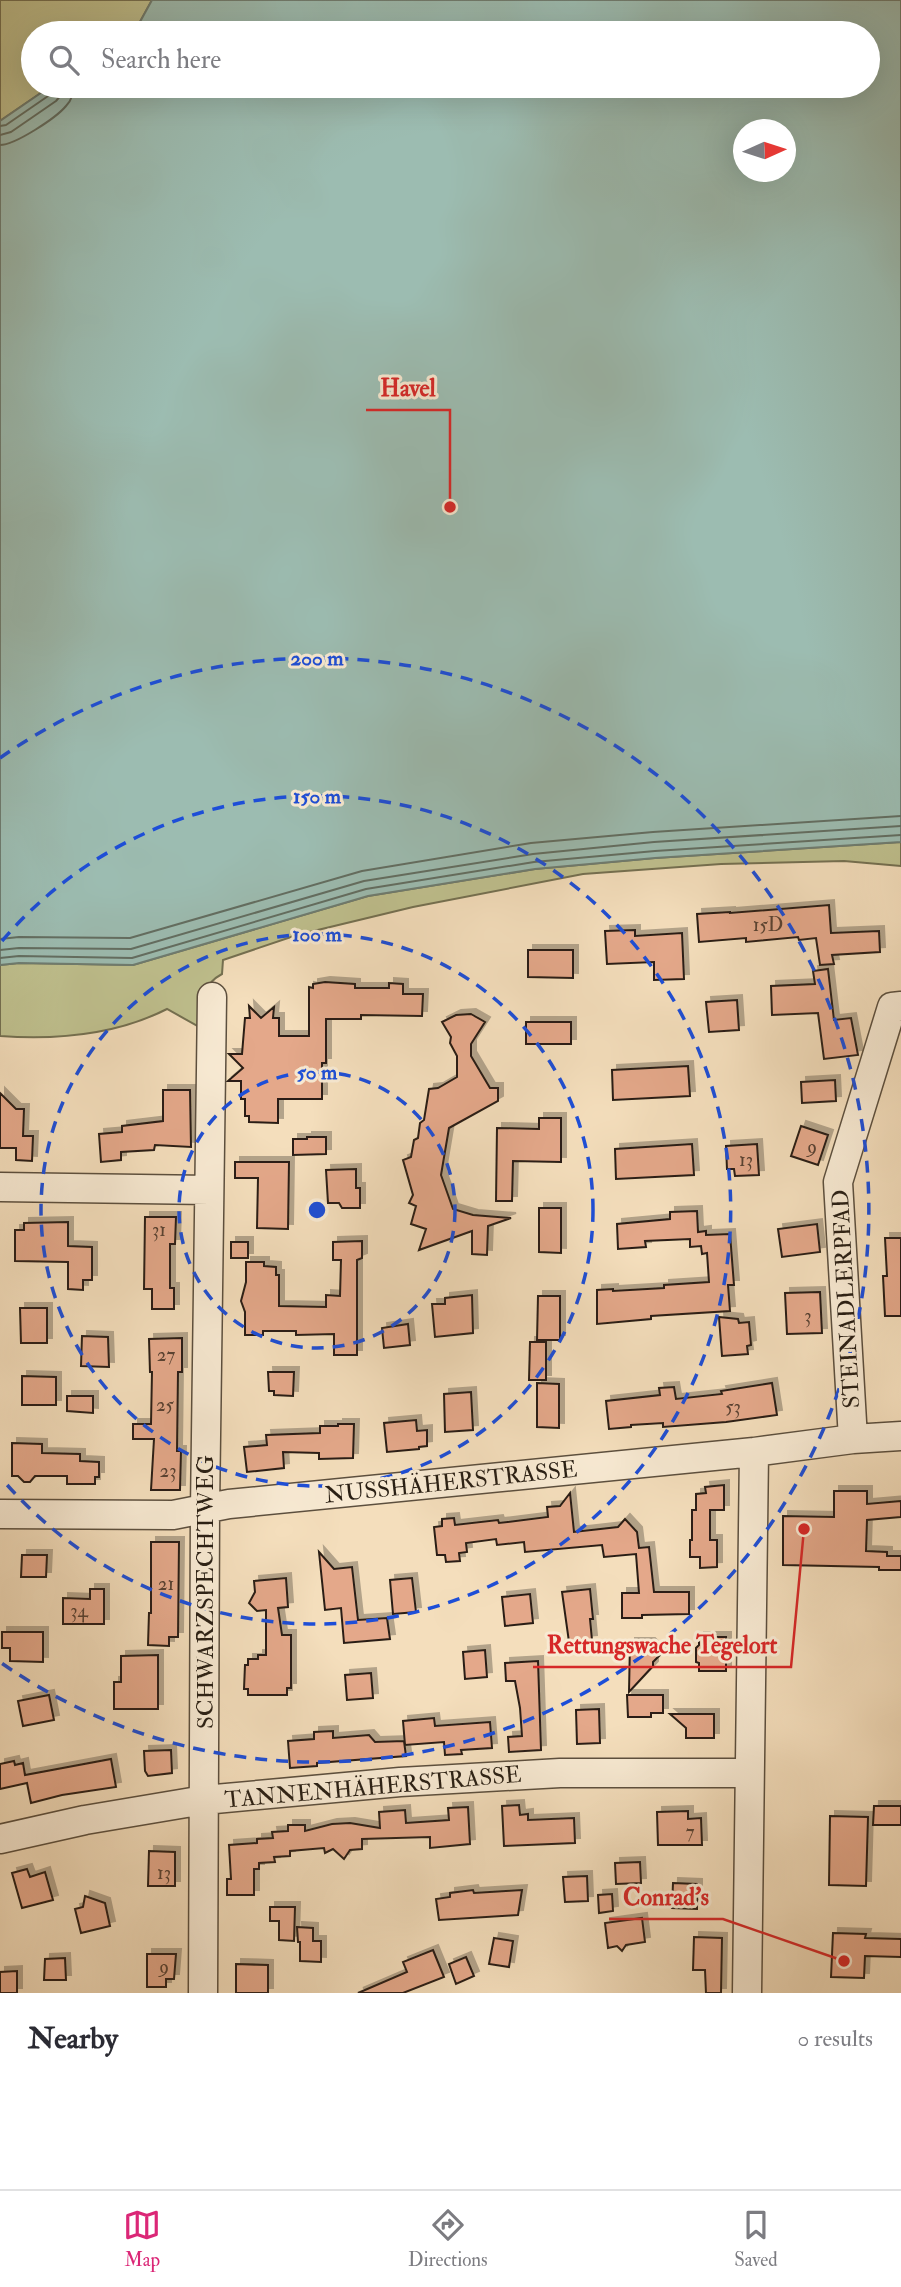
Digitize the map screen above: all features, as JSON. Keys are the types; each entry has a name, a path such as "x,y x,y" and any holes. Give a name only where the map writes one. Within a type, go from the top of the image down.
{"street":[{"name":"SCHWARZSPECHTWEG","path":"202,1993 212,997"},
{"name":"STEINADLERPFAD","path":"853,1439 838,1182 892,1007 901,1006"},
{"path":"0,1187 209,1190"},
{"name":"NUSSHÄHERSTRASSE","path":"0,1514 173,1515 229,1504 901,1436"},
{"path":"747,1993 754,1452"},
{"name":"TANNENHÄHERSTRASSE","path":"0,1839 204,1800 448,1777 559,1773 750,1773"}],"green space":[{"path":"0,0 152,0 140,21 21,21 21,98 34,98 0,121"},
{"path":"901,842 901,866 844,861 721,864 583,874 413,907 297,935 223,960 222,974 209,984 204,997 203,1029 167,1009 127,1025 85,1034 0,1036 0,965 133,965 368,896 535,869 655,858"}],"water":[{"path":"152,0 901,0 901,842 655,858 535,869 368,896 133,965 0,965 0,121 34,98 880,98 880,21 140,21"}],"building":[{"path":"829,905 831,933 879,931 880,952 832,955 834,964 820,965 816,938 746,942 746,938 699,942 697,914"},
{"path":"635,930 635,936 682,933 684,979 654,980 654,962 607,964 605,931"},
{"path":"528,950 573,950 573,978 528,977"},
{"path":"828,969 834,1020 851,1018 858,1055 824,1059 818,1013 772,1015 771,986 815,984 813,971"},
{"path":"389,983 403,984 403,994 423,994 422,1016 361,1015 361,1019 326,1019 326,1063 322,1063 322,1099 278,1099 278,1123 249,1122 249,1116 245,1116 245,1099 241,1099 241,1081 228,1081 243,1068 229,1054 242,1054 245,1018 250,1018 249,1006 261,1018 274,1007 273,1018 279,1018 279,1036 309,1036 309,987 313,988 313,984 355,984 355,988 389,988"},
{"path":"737,1000 739,1030 709,1032 706,1002"},
{"path":"471,1014 485,1022 471,1044 471,1056 490,1088 498,1088 498,1101 449,1128 441,1175 453,1209 473,1215 511,1218 488,1226 487,1255 472,1254 472,1231 419,1250 426,1229 411,1224 416,1206 409,1203 413,1195 403,1160 411,1157 414,1140 418,1138 429,1089 438,1088 457,1077 457,1056 450,1043 451,1037 442,1022 456,1015"},
{"path":"526,1022 571,1022 571,1044 526,1044"},
{"path":"688,1066 690,1096 613,1100 612,1070"},
{"path":"835,1080 836,1101 802,1103 801,1082"},
{"path":"163,1090 190,1090 191,1147 155,1145 154,1150 121,1152 121,1160 101,1162 99,1134 122,1132 122,1126 163,1121"},
{"path":"0,1093 16,1109 24,1109 23,1136 33,1136 32,1161 16,1160 16,1148 0,1148"},
{"path":"539,1118 561,1118 561,1162 513,1161 512,1201 496,1201 497,1128 539,1129"},
{"path":"801,1126 828,1135 818,1165 791,1156"},
{"path":"326,1137 326,1154 293,1155 293,1139"},
{"path":"692,1144 694,1175 616,1179 615,1149"},
{"path":"757,1144 759,1175 735,1176 734,1169 727,1169 726,1146"},
{"path":"235,1162 289,1162 288,1229 257,1228 258,1178 235,1178"},
{"path":"356,1169 360,1208 342,1208 339,1203 328,1203 326,1170"},
{"path":"539,1208 561,1208 561,1253 539,1252"},
{"path":"697,1211 698,1232 706,1231 706,1235 730,1234 734,1285 728,1285 730,1311 651,1316 651,1319 597,1324 597,1290 664,1288 664,1285 709,1282 707,1253 702,1254 701,1246 690,1247 690,1239 645,1241 646,1247 618,1249 617,1224 670,1219 670,1212"},
{"path":"145,1217 176,1217 175,1244 170,1244 170,1288 174,1288 174,1309 152,1309 152,1289 144,1289"},
{"path":"68,1222 68,1246 92,1247 92,1280 83,1280 83,1290 68,1289 68,1262 15,1261 15,1230 24,1230 24,1223"},
{"path":"817,1224 820,1252 782,1257 778,1229"},
{"path":"885,1238 901,1238 901,1316 885,1316"},
{"path":"362,1241 362,1258 357,1260 357,1355 334,1355 334,1334 296,1335 296,1331 263,1331 263,1335 245,1335 245,1312 241,1301 246,1282 246,1262 264,1262 264,1266 276,1267 276,1275 279,1275 279,1306 326,1307 326,1295 340,1296 341,1260 333,1260 333,1242"},
{"path":"231,1242 248,1242 248,1258 231,1258"},
{"path":"820,1292 822,1333 787,1334 785,1293"},
{"path":"472,1295 473,1333 435,1337 432,1304 445,1304 445,1298"},
{"path":"538,1296 560,1296 560,1340 537,1340"},
{"path":"20,1308 47,1308 47,1343 21,1343"},
{"path":"719,1317 738,1319 739,1323 749,1322 751,1345 747,1346 748,1354 722,1356"},
{"path":"408,1324 410,1345 384,1348 382,1328"},
{"path":"82,1336 108,1337 109,1367 81,1366"},
{"path":"182,1338 182,1372 178,1372 177,1451 181,1451 180,1490 151,1490 154,1439 133,1439 133,1424 151,1424 152,1372 149,1339"},
{"path":"530,1342 546,1342 546,1380 529,1380"},
{"path":"268,1372 294,1372 293,1396 274,1395 274,1391 269,1391"},
{"path":"22,1376 56,1377 56,1405 22,1405"},
{"path":"537,1383 559,1384 559,1428 537,1427"},
{"path":"772,1383 777,1415 726,1422 663,1427 663,1423 609,1429 606,1401 660,1395 659,1388 674,1387 676,1399 722,1394 721,1391"},
{"path":"471,1392 473,1430 445,1432 444,1394"},
{"path":"67,1396 93,1396 93,1413 67,1411"},
{"path":"416,1420 417,1431 427,1430 427,1446 387,1452 384,1423"},
{"path":"354,1424 353,1458 319,1459 319,1453 283,1452 284,1468 247,1472 244,1447 267,1445 266,1435 320,1433 320,1426"},
{"path":"12,1443 42,1444 42,1453 80,1454 80,1461 99,1462 99,1477 95,1477 95,1484 67,1484 67,1476 35,1476 30,1482 24,1482 18,1476 12,1476"},
{"path":"724,1485 724,1510 710,1510 710,1540 717,1540 717,1567 700,1568 700,1557 690,1557 692,1510 696,1510 696,1494 706,1493 705,1487"},
{"path":"834,1491 867,1491 867,1504 901,1501 901,1517 867,1520 866,1551 901,1556 901,1570 783,1565 783,1516 834,1517"},
{"path":"570,1493 574,1532 618,1527 625,1519 637,1532 639,1548 649,1547 654,1592 689,1592 689,1614 622,1618 622,1593 639,1593 636,1554 604,1557 602,1545 525,1552 524,1542 497,1545 496,1539 466,1543 467,1552 459,1553 460,1561 446,1562 445,1555 437,1555 434,1527 442,1526 442,1519 454,1518 455,1525 548,1517 547,1507 560,1506"},
{"path":"151,1542 179,1542 178,1637 169,1637 169,1646 148,1645"},
{"path":"319,1552 334,1569 352,1567 358,1620 387,1618 390,1639 344,1643 341,1608 325,1610"},
{"path":"22,1555 47,1555 46,1577 21,1577"},
{"path":"286,1578 288,1607 278,1608 282,1635 291,1635 291,1688 287,1688 287,1695 248,1695 248,1689 244,1689 245,1665 248,1665 248,1659 258,1659 258,1655 266,1655 266,1610 257,1611 249,1603 255,1592 254,1581"},
{"path":"412,1578 416,1612 393,1614 390,1580"},
{"path":"90,1589 104,1589 104,1624 63,1624 63,1598 90,1599"},
{"path":"590,1589 592,1640 569,1642 562,1592"},
{"path":"530,1594 533,1623 505,1626 502,1597"},
{"path":"2,1632 43,1632 43,1662 10,1661 10,1648 2,1648"},
{"path":"699,1637 726,1637 726,1671 699,1671 696,1648 699,1645"},
{"path":"630,1643 650,1643 661,1654 629,1692"},
{"path":"485,1650 487,1677 465,1679 463,1652"},
{"path":"158,1655 158,1709 114,1709 114,1682 121,1682 121,1656"},
{"path":"538,1661 541,1750 509,1752 508,1737 522,1736 515,1681 506,1681 505,1663"},
{"path":"371,1673 373,1698 347,1700 345,1675"},
{"path":"49,1695 54,1720 23,1726 18,1701"},
{"path":"627,1695 663,1695 663,1713 651,1713 651,1717 628,1717"},
{"path":"599,1709 600,1743 577,1744 576,1710"},
{"path":"670,1714 714,1714 714,1738 686,1738 686,1728"},
{"path":"434,1718 435,1726 490,1722 492,1748 461,1750 462,1754 445,1755 444,1742 405,1745 403,1721"},
{"path":"333,1731 333,1738 369,1735 375,1742 404,1741 406,1756 317,1763 317,1766 290,1768 288,1741 314,1739 314,1732"},
{"path":"171,1750 172,1773 148,1776 145,1771 144,1751"},
{"path":"111,1759 116,1787 62,1795 31,1803 27,1783 0,1789 0,1764 14,1761 15,1765 23,1763 25,1775"},
{"path":"519,1805 520,1815 528,1814 528,1820 574,1818 575,1843 504,1846 502,1806"},
{"path":"874,1806 901,1806 901,1825 873,1825"},
{"path":"468,1807 470,1844 430,1848 430,1837 362,1839 362,1849 350,1850 344,1859 333,1849 325,1853 324,1848 290,1851 290,1856 274,1857 275,1862 259,1863 259,1869 254,1869 254,1895 227,1895 227,1879 231,1879 229,1845 257,1843 257,1839 273,1838 272,1832 288,1831 288,1825 305,1825 305,1831 332,1824 350,1823 380,1828 379,1812 405,1810 406,1823 449,1820 448,1808"},
{"path":"688,1811 688,1819 701,1818 702,1845 658,1845 657,1812"},
{"path":"830,1816 868,1817 866,1886 829,1885"},
{"path":"149,1851 175,1852 175,1886 148,1886"},
{"path":"640,1862 641,1883 616,1884 615,1863"},
{"path":"27,1869 30,1877 45,1872 53,1900 22,1908 12,1873"},
{"path":"587,1876 588,1901 565,1902 563,1877"},
{"path":"673,1883 697,1884 697,1909 672,1908"},
{"path":"473,1890 474,1893 522,1890 518,1915 439,1920 436,1899 450,1897 450,1893"},
{"path":"612,1894 613,1911 599,1913 598,1895"},
{"path":"85,1896 105,1903 110,1926 81,1933 75,1909 83,1907"},
{"path":"270,1907 295,1907 294,1941 279,1940 279,1921 270,1921"},
{"path":"642,1918 645,1942 626,1945 622,1951 617,1946 608,1948 605,1923"},
{"path":"297,1927 313,1928 313,1941 321,1941 321,1962 300,1961"},
{"path":"833,1933 866,1934 865,1938 901,1939 901,1957 865,1956 864,1978 831,1977"},
{"path":"694,1937 722,1938 721,1993 706,1993 705,1970 693,1970"},
{"path":"494,1938 513,1941 509,1967 489,1964"},
{"path":"433,1950 444,1977 403,1993 358,1993 407,1972 403,1962"},
{"path":"147,1954 176,1954 174,1979 166,1979 166,1987 147,1987"},
{"path":"466,1957 474,1976 456,1984 449,1964"},
{"path":"65,1958 66,1980 44,1980 45,1959"},
{"path":"236,1964 268,1965 268,1993 236,1993"},
{"path":"17,1971 17,1993 0,1993 0,1972"}],"place":[{"name":"Havel","path":"450,507"},
{"name":"Rettungswache Tegelort","path":"804,1529"},
{"name":"Conrad's","path":"844,1961"}]}
